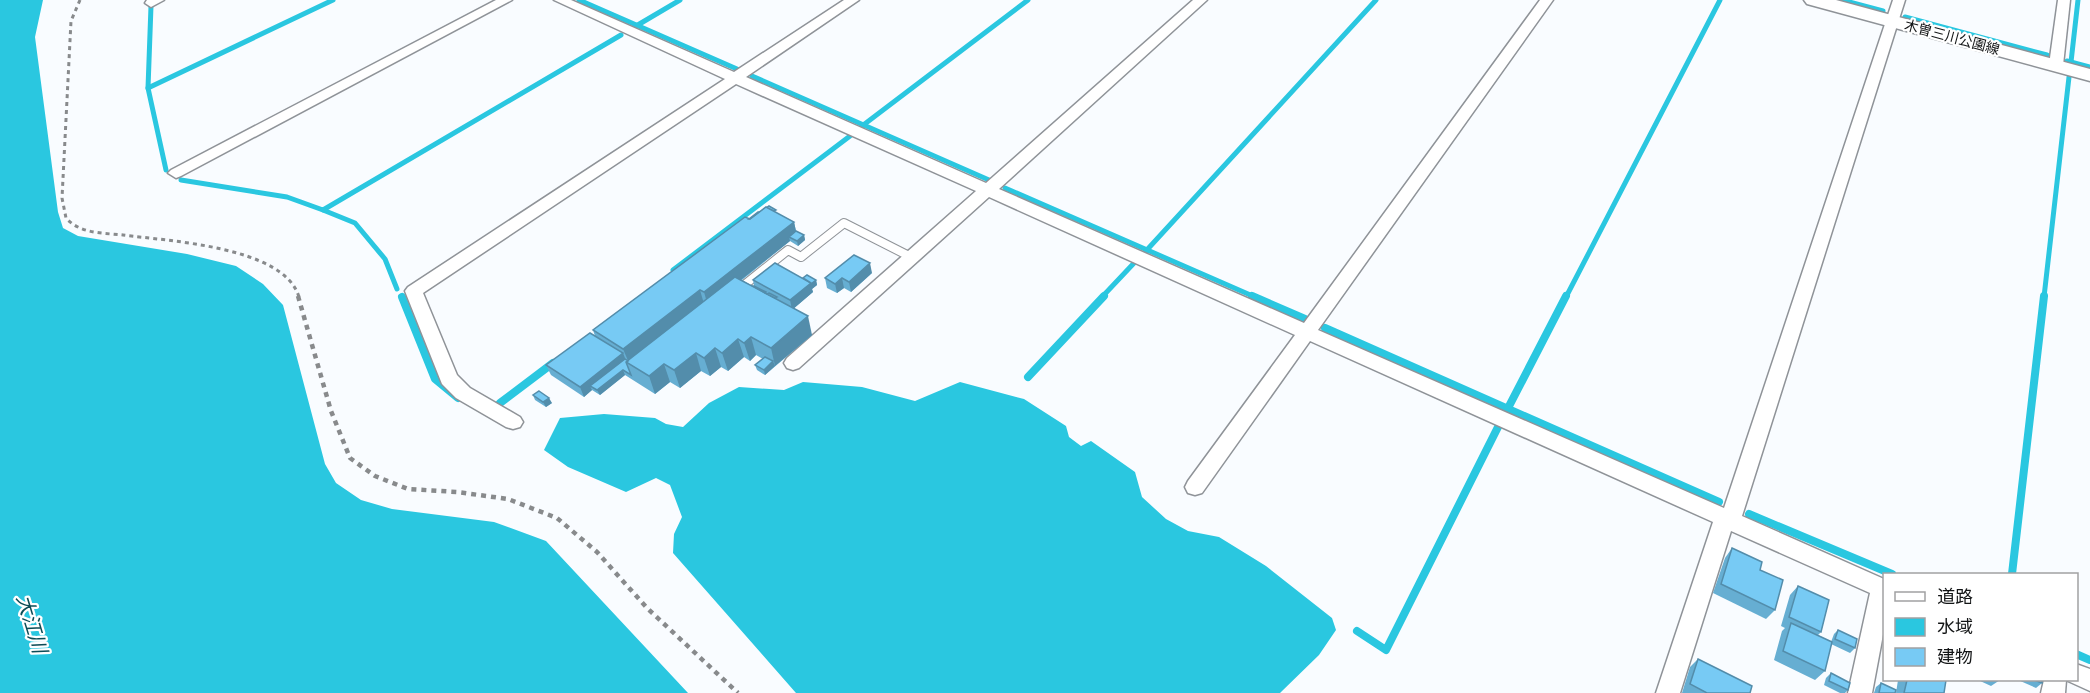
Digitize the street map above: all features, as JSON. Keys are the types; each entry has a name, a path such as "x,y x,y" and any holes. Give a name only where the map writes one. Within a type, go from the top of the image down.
{"main road":[{"name":"木曽三川公園線","path":"1814,0 2090,75"}],"street":[{"path":"176,173 506,0"},
{"path":"560,0 1883,588 1860,693"},
{"path":"513,422 464,393 449,379 414,291 854,0"},
{"path":"793,363 1201,0"},
{"path":"1195,487 1309,333 1547,0"},
{"path":"1668,693 1728,519 1899,0"},
{"path":"2056,65 2064,0"}],"lane":[{"path":"733,294 788,250 801,257 844,223 913,258"}],"path":[{"path":"80,0 71,21 62,198 63,213 69,224 84,230 200,245 245,255 282,272 297,291 331,411 350,458 375,476 408,489 457,492 508,499 557,518 597,552 647,608 738,693"}],"water":[{"name":"大江川","path":"0,0 43,0 35,37 58,212 63,228 78,236 187,254 236,266 263,284 283,305 325,464 336,483 361,500 392,509 494,522 546,541 688,693 0,693"},
{"path":"803,382 862,387 915,401 960,382 1024,399 1066,426 1069,437 1081,446 1091,441 1135,472 1142,497 1166,519 1188,531 1219,537 1266,566 1332,618 1336,630 1319,655 1280,693 796,693 673,553 674,534 682,517 670,485 656,478 626,492 568,467 544,450 560,418 604,414 655,418 666,424 683,427 709,403 739,387 784,390"}],"building":[{"path":"766,207 794,222 704,292 700,290 623,349 593,330 745,217 750,219"},
{"path":"796,231 804,235 797,241 789,237"},
{"path":"854,255 870,263 849,282 842,278 835,284 825,278"},
{"path":"775,263 811,283 790,300 753,280"},
{"path":"807,275 816,280 811,284 803,278"},
{"path":"735,277 808,316 771,348 751,337 744,343 738,339 722,353 715,348 704,358 696,353 674,370 664,364 649,376 626,362"},
{"path":"590,333 623,353 580,387 546,365"},
{"path":"765,357 773,361 764,370 755,365"},
{"path":"625,359 628,361 626,362 631,375 623,370 597,390 590,386"},
{"path":"539,391 549,398 543,402 533,395"},
{"path":"1732,548 1762,562 1760,570 1783,580 1775,610 1721,584"},
{"path":"1798,586 1829,600 1821,632 1789,617"},
{"path":"1791,623 1832,642 1825,671 1783,651"},
{"path":"1838,630 1857,639 1855,648 1835,639"},
{"path":"1698,659 1752,686 1750,693 1707,693 1690,684"},
{"path":"1831,673 1850,683 1848,690 1829,681"},
{"path":"1907,681 1946,681 1944,693 1904,693"},
{"path":"1881,683 1896,690 1895,693 1879,693"}],"waterway":[{"path":"148,88 333,0"},
{"path":"579,0 637,25"},
{"path":"637,25 680,0"},
{"path":"863,125 1028,0"},
{"path":"1147,250 1376,0"},
{"path":"1566,297 1720,0"},
{"path":"1842,0 1883,11"},
{"path":"2071,62 2078,0"},
{"path":"148,88 151,6"},
{"path":"1905,17 2047,55"},
{"path":"637,25 737,69"},
{"path":"323,210 621,35"},
{"path":"2067,61 2090,67"},
{"path":"752,76 863,125"},
{"path":"2044,297 2069,77"},
{"path":"148,88 166,170"},
{"path":"863,125 989,180"},
{"path":"673,270 850,136"},
{"path":"181,180 287,197 323,210"},
{"path":"1005,188 1147,250"},
{"path":"323,210 355,223 385,259 397,289"},
{"path":"1147,250 1255,297"},
{"path":"1102,297 1135,262"},
{"path":"1028,377 1104,296"},
{"path":"1252,296 1305,319"},
{"path":"1508,409 1566,296"},
{"path":"2012,573 2044,296"},
{"path":"402,297 435,379 458,398"},
{"path":"1325,328 1508,409"},
{"path":"500,403 553,363"},
{"path":"1508,409 1719,502"},
{"path":"1357,631 1386,650 1499,425"},
{"path":"1749,514 1890,573"},
{"path":"2078,655 2090,660"}]}
